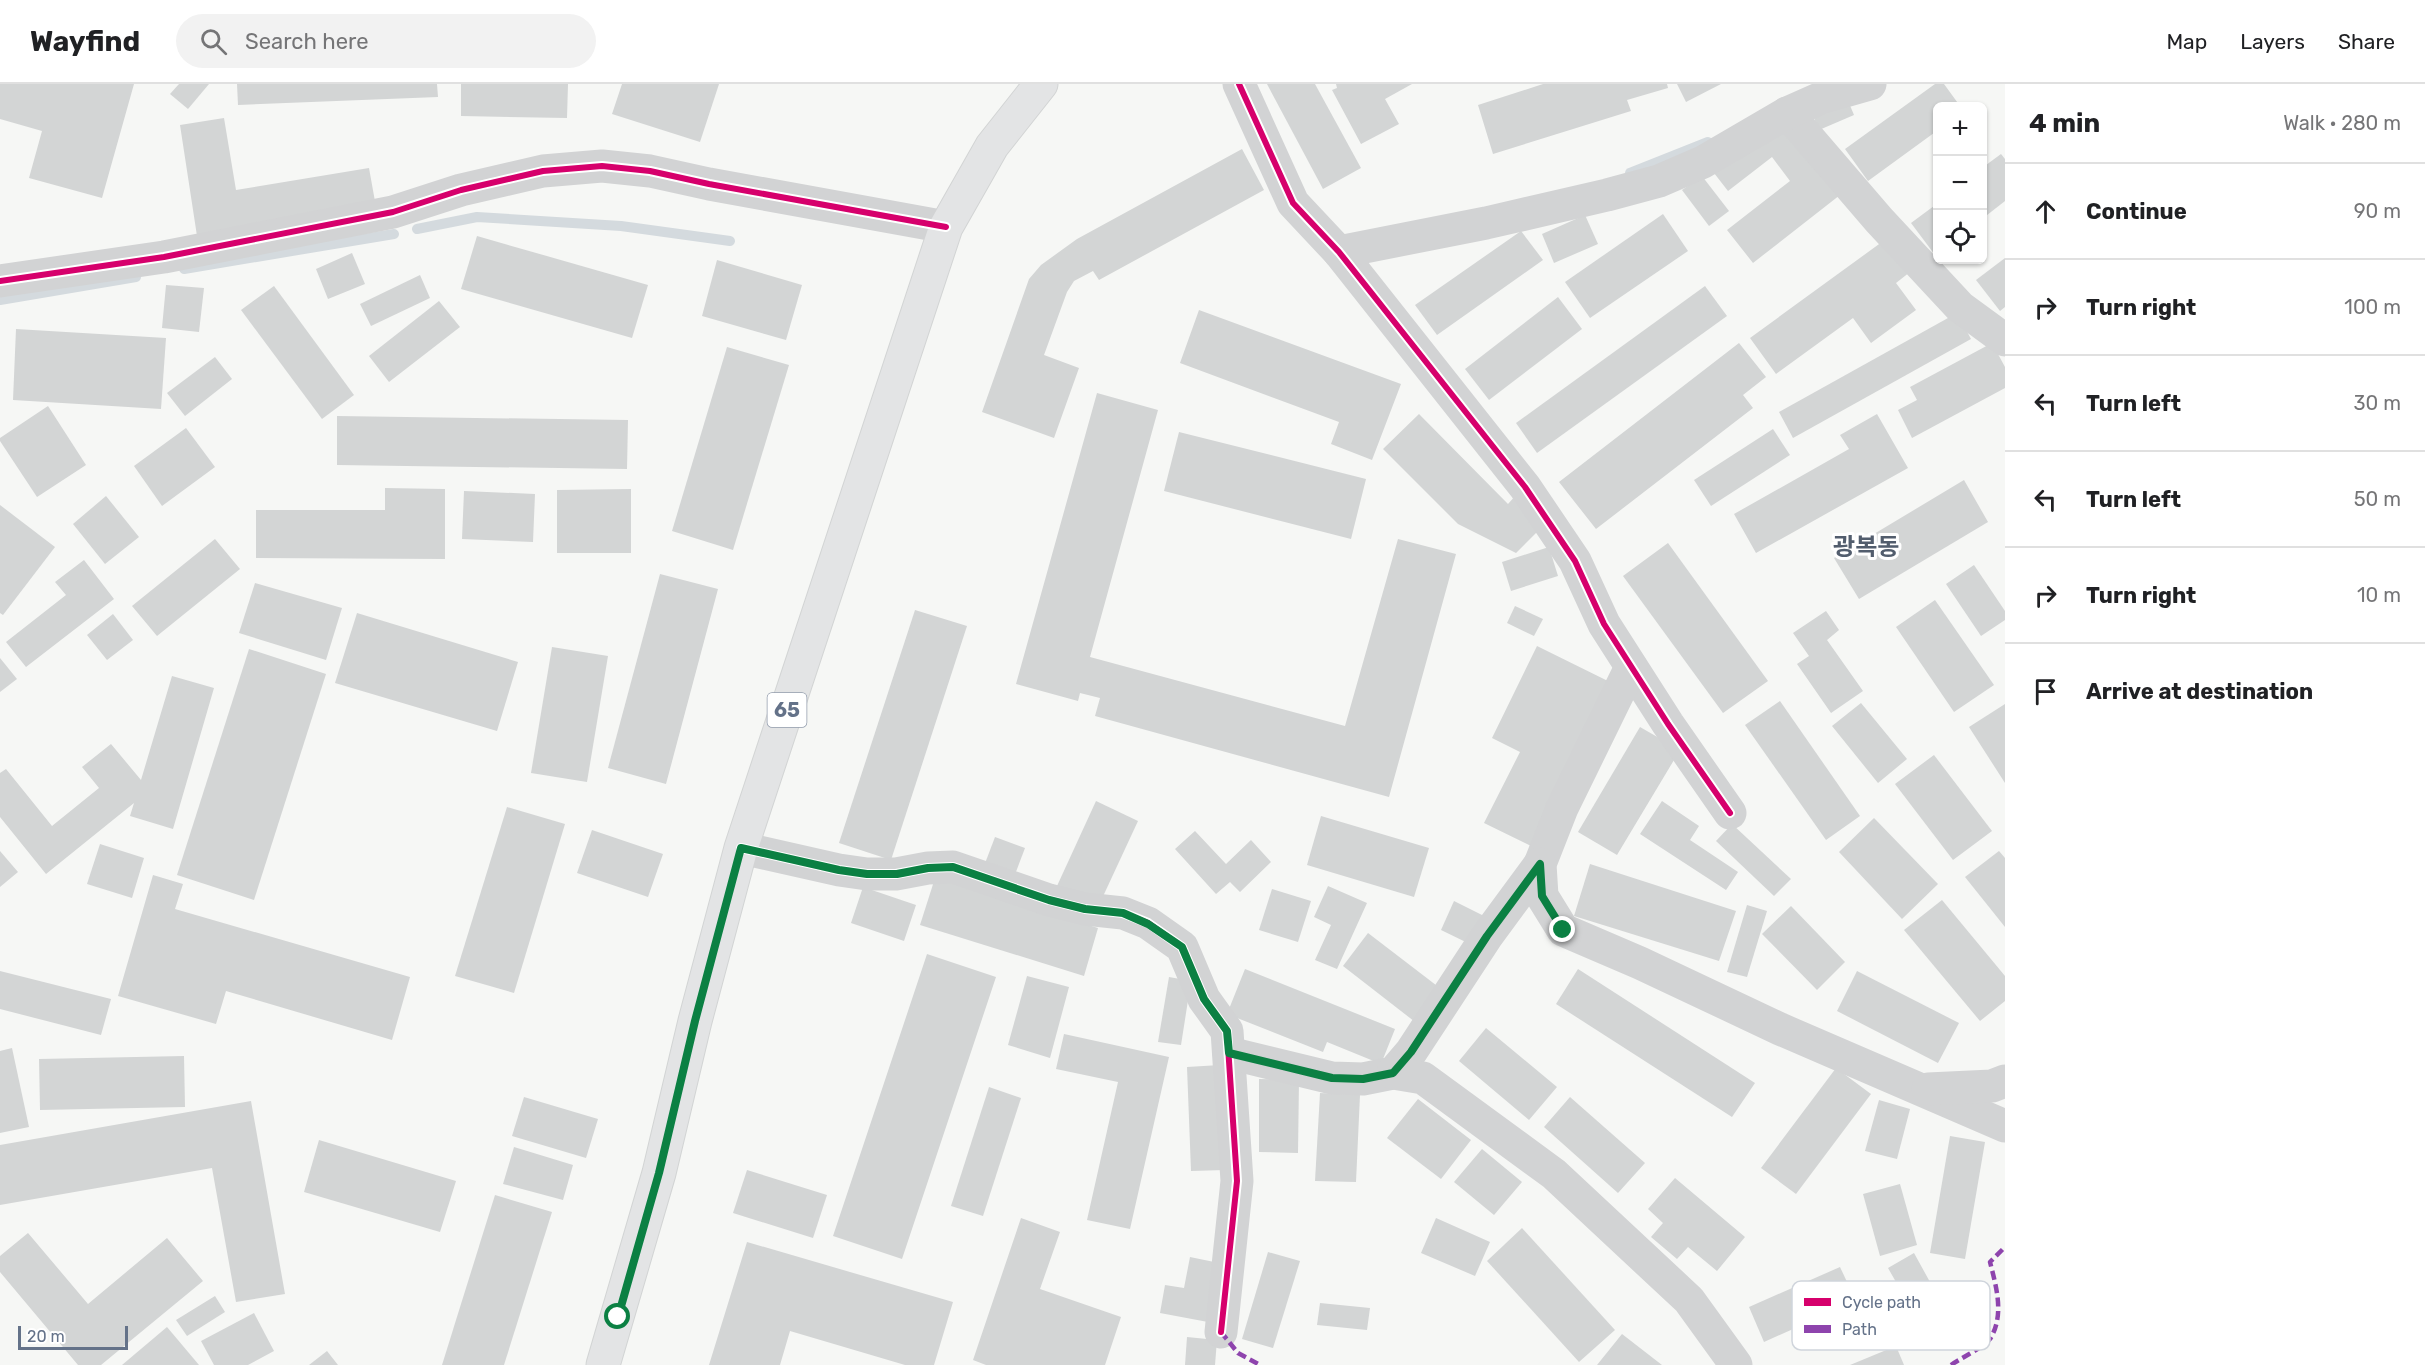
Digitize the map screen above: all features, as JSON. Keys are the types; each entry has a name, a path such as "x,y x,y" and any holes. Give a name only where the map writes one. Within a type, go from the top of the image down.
{"main road":[{"name":"65","path":"603,1365 659,1173 695,1021 741,848 946,227 992,146 1041,84"}],"street":[{"path":"1239,84 1293,203 1339,252 1525,487 1575,561 1604,624 1730,813"},
{"path":"1339,252 1486,223 1659,181 1703,162 1786,113 1821,98 1870,84"},
{"path":"1786,113 1879,220 1960,307 2005,340"},
{"path":"0,281 164,257 393,212 461,190 543,171 602,166 650,171 709,184 946,227"},
{"path":"1393,1073 1411,1052 1487,936 1540,864 1562,808 1632,667"},
{"path":"741,848 867,874 897,874 928,868 953,867 1049,900 1085,909 1123,913 1140,920 1182,947 1204,999 1227,1031 1237,1181 1221,1332"},
{"path":"1540,864 1542,896 1563,930 1641,963 1914,1089 2005,1126"},
{"path":"1229,1053 1332,1078 1363,1079 1393,1073 1423,1078 1554,1174 1689,1300 1736,1365"},
{"path":"1914,1089 1992,1086 2005,1081"}],"building":[{"path":"0,84 134,84 102,198 29,178 42,131 0,119"},
{"path":"179,84 209,84 188,109 170,94"},
{"path":"237,84 437,84 438,97 238,105"},
{"path":"461,84 568,84 567,118 461,116"},
{"path":"622,84 719,84 700,142 612,114"},
{"path":"1267,84 1315,84 1361,168 1323,189"},
{"path":"1336,84 1412,84 1385,99 1399,124 1361,144 1332,90 1337,88"},
{"path":"1543,84 1667,84 1668,88 1627,100 1631,111 1493,154 1478,105"},
{"path":"1677,84 1721,84 1686,102"},
{"path":"1935,84 1944,84 1957,102 1933,102 1933,134 1868,181 1845,149"},
{"path":"1846,96 1854,115 1819,130 1811,111"},
{"path":"224,118 236,190 369,168 376,207 197,236 180,125"},
{"path":"1792,133 1840,195 1753,263 1727,230 1790,181 1772,157 1728,191 1714,173 1764,134"},
{"path":"1242,149 1264,190 1099,280 1093,271 1074,281 1067,292 1044,355 1079,368 1054,438 982,412 1029,279 1041,265 1077,239"},
{"path":"2001,154 2005,159 2005,201 1987,215 1987,210 1987,164"},
{"path":"1702,176 1729,211 1709,226 1682,190"},
{"path":"1933,207 1933,252 1911,223"},
{"path":"1663,214 1688,251 1590,318 1565,282"},
{"path":"1585,215 1598,244 1554,263 1542,234"},
{"path":"1521,231 1543,260 1437,335 1415,305"},
{"path":"477,236 648,285 632,338 461,289"},
{"path":"1886,239 1910,272 1896,283 1916,310 1871,343 1853,318 1776,374 1750,338"},
{"path":"352,253 365,284 328,299 316,269"},
{"path":"2005,258 2005,307 2000,311 1976,280"},
{"path":"717,260 802,285 786,340 702,316"},
{"path":"420,275 430,298 371,326 360,304"},
{"path":"166,285 204,288 199,332 162,328"},
{"path":"274,286 354,395 322,419 241,310"},
{"path":"1705,286 1727,316 1537,453 1516,423"},
{"path":"1558,297 1582,329 1489,400 1465,369"},
{"path":"439,301 460,327 389,382 369,356"},
{"path":"1199,310 1401,384 1372,460 1331,444 1339,422 1180,363"},
{"path":"1957,313 1971,339 1793,438 1779,412"},
{"path":"16,329 166,338 161,409 13,400"},
{"path":"1739,343 1766,377 1743,395 1753,408 1596,529 1559,482"},
{"path":"1992,343 2005,367 2005,388 1912,438 1898,410 1917,400 1910,387"},
{"path":"727,347 789,365 733,550 672,531"},
{"path":"215,357 232,379 185,416 167,393"},
{"path":"1097,393 1158,410 1090,657 1345,726 1398,539 1456,554 1389,797 1095,716 1100,698 1080,693 1078,701 1016,684"},
{"path":"48,406 86,465 37,497 0,438"},
{"path":"1419,414 1508,504 1516,495 1545,524 1516,553 1458,524 1383,449"},
{"path":"1877,414 1908,468 1756,553 1734,514 1849,449 1840,435"},
{"path":"337,416 628,420 627,469 337,465"},
{"path":"186,428 215,467 162,506 134,466"},
{"path":"1773,429 1790,455 1711,506 1694,480"},
{"path":"1179,432 1366,479 1351,539 1164,491"},
{"path":"1964,480 1988,522 1859,599 1834,558"},
{"path":"385,488 445,489 445,559 256,558 256,510 385,510"},
{"path":"631,489 631,553 557,553 557,490"},
{"path":"464,491 535,494 533,542 462,539"},
{"path":"106,496 139,537 105,564 73,524"},
{"path":"0,505 55,547 3,615 0,613"},
{"path":"215,539 240,569 157,636 132,606"},
{"path":"1668,543 1768,681 1723,713 1623,576"},
{"path":"1549,547 1558,576 1511,591 1502,562"},
{"path":"84,560 114,599 26,667 6,642 66,595 55,582"},
{"path":"1974,565 2005,611 2005,620 1981,636 1946,584"},
{"path":"660,574 718,589 666,784 608,768"},
{"path":"255,583 342,608 326,660 239,633"},
{"path":"1935,600 1994,685 1954,712 1896,627"},
{"path":"1515,606 1543,619 1534,636 1507,623"},
{"path":"915,610 967,626 891,860 839,843"},
{"path":"1826,611 1839,630 1827,640 1863,691 1831,713 1797,664 1809,656 1793,633"},
{"path":"357,613 518,662 497,731 335,683"},
{"path":"113,614 133,640 107,660 87,635"},
{"path":"1537,646 1616,685 1535,848 1484,823 1520,752 1492,738"},
{"path":"552,647 608,656 587,782 531,773"},
{"path":"249,649 326,674 254,900 177,875"},
{"path":"0,658 17,679 0,692"},
{"path":"172,676 214,688 173,829 130,816 134,803 46,874 0,817 0,773 6,769 52,826 99,788 82,767 111,744 141,780"},
{"path":"1780,701 1860,816 1826,840 1745,725"},
{"path":"1861,703 1907,759 1878,783 1832,726"},
{"path":"2005,704 2005,783 1969,727"},
{"path":"1640,727 1680,750 1617,855 1578,832"},
{"path":"1934,755 1992,831 1953,860 1895,784"},
{"path":"1096,801 1138,821 1099,905 1057,886"},
{"path":"1662,801 1699,826 1690,840 1738,872 1726,890 1640,834"},
{"path":"507,807 565,824 514,993 455,976"},
{"path":"1321,816 1429,848 1414,897 1307,865"},
{"path":"1874,818 1938,884 1902,919 1839,852"},
{"path":"1732,824 1791,879 1774,896 1716,841"},
{"path":"592,830 663,854 648,897 577,873"},
{"path":"1195,831 1226,864 1251,840 1271,862 1240,892 1230,882 1216,894 1175,849"},
{"path":"995,837 1025,848 1014,877 984,866"},
{"path":"100,844 144,858 132,898 87,884"},
{"path":"0,851 18,872 0,887"},
{"path":"1999,851 2005,858 2005,927 1965,877"},
{"path":"1590,864 1736,911 1719,961 1574,916"},
{"path":"153,875 183,884 175,909 410,977 392,1040 226,991 216,1024 118,996"},
{"path":"935,878 1098,928 1084,976 920,925"},
{"path":"1328,886 1367,903 1337,969 1315,960 1331,925 1314,917"},
{"path":"863,887 916,905 904,941 851,923"},
{"path":"1272,889 1311,901 1298,942 1259,930"},
{"path":"1942,900 2005,976 2005,1001 1980,1021 1904,930"},
{"path":"1454,901 1490,919 1476,947 1441,930"},
{"path":"1747,905 1767,911 1747,977 1727,972"},
{"path":"1791,906 1845,962 1817,990 1762,934"},
{"path":"1368,933 1445,992 1419,1025 1343,966"},
{"path":"927,954 996,977 902,1259 833,1236"},
{"path":"1245,969 1395,1029 1381,1064 1327,1042 1323,1052 1227,1014"},
{"path":"1578,969 1755,1083 1732,1117 1556,1004"},
{"path":"0,971 111,999 101,1035 0,1009"},
{"path":"1857,971 1959,1023 1938,1063 1837,1011"},
{"path":"1027,976 1069,987 1050,1058 1008,1045"},
{"path":"1169,977 1191,981 1181,1045 1158,1042"},
{"path":"1486,1028 1557,1087 1529,1120 1459,1061"},
{"path":"1064,1034 1169,1057 1130,1229 1087,1220 1118,1082 1056,1069"},
{"path":"12,1048 29,1127 0,1133 0,1051"},
{"path":"184,1056 185,1107 40,1110 39,1059"},
{"path":"1220,1065 1225,1170 1191,1171 1187,1067"},
{"path":"1836,1068 1871,1094 1796,1194 1761,1168"},
{"path":"1259,1079 1299,1080 1298,1153 1259,1152"},
{"path":"989,1087 1021,1098 983,1216 951,1206"},
{"path":"1320,1093 1360,1095 1356,1182 1315,1181"},
{"path":"524,1097 598,1119 586,1158 512,1136"},
{"path":"1570,1097 1645,1163 1618,1193 1544,1127"},
{"path":"1418,1099 1471,1140 1441,1179 1387,1138"},
{"path":"1879,1100 1910,1109 1897,1159 1865,1151"},
{"path":"251,1101 285,1294 236,1302 212,1168 0,1205 0,1145"},
{"path":"1950,1136 1985,1142 1965,1259 1930,1253"},
{"path":"319,1140 456,1181 440,1232 304,1192"},
{"path":"514,1147 573,1165 563,1200 503,1184"},
{"path":"1482,1149 1522,1182 1494,1215 1454,1182"},
{"path":"747,1170 827,1195 813,1238 733,1213"},
{"path":"1675,1178 1745,1237 1717,1271 1688,1247 1677,1259 1651,1237 1663,1223 1648,1209"},
{"path":"1900,1184 1917,1245 1880,1256 1863,1194"},
{"path":"495,1195 552,1212 504,1365 442,1365"},
{"path":"1021,1218 1060,1232 1040,1289 1121,1317 1105,1365 986,1365 973,1360"},
{"path":"1436,1218 1490,1242 1475,1276 1421,1253"},
{"path":"1522,1228 1615,1330 1579,1362 1487,1261"},
{"path":"28,1233 88,1304 167,1238 203,1281 101,1365 78,1365 0,1272 0,1256"},
{"path":"747,1242 953,1302 934,1365 905,1365 790,1331 780,1365 709,1365"},
{"path":"1268,1252 1300,1261 1273,1348 1242,1339"},
{"path":"1914,1253 1929,1281 1895,1281 1888,1268"},
{"path":"1190,1257 1219,1263 1208,1322 1160,1313 1165,1285 1184,1288"},
{"path":"1840,1267 1847,1281 1808,1281"},
{"path":"1792,1288 1792,1330 1764,1342 1749,1307"},
{"path":"215,1296 225,1312 187,1336 176,1320"},
{"path":"1320,1303 1370,1308 1367,1330 1317,1325"},
{"path":"254,1313 274,1351 248,1365 214,1365 201,1341"},
{"path":"167,1327 199,1365 122,1365"},
{"path":"1622,1334 1662,1365 1597,1365"},
{"path":"1187,1337 1217,1340 1215,1365 1185,1365"},
{"path":"1886,1350 1898,1350 1904,1365 1850,1365"},
{"path":"327,1351 338,1365 309,1365"}],"waterway":[{"path":"1630,173 1708,142"},
{"path":"417,229 477,217 621,226 730,241"},
{"path":"184,269 394,234"},
{"path":"0,300 136,277"}],"marked path":[{"path":"1990,1339 1995,1330 1998,1310 1995,1281 1990,1262 2005,1247"},
{"path":"1221,1332 1238,1353 1260,1365"},
{"path":"1951,1365 1976,1350"}],"cycle path":[{"path":"1239,84 1293,203 1339,252 1525,487 1575,561 1604,624 1668,724 1730,813"},
{"path":"0,281 164,257 393,212 461,190 543,171 602,166 650,171 709,184 946,227"},
{"path":"741,848 867,874 896,874 928,868 953,867 1049,900 1085,909 1123,913 1148,923 1182,947 1204,999 1227,1031 1237,1181 1221,1332"}],"district":[{"name":"광복동","path":"1866,547"}],"route":[{"path":"618,1317 659,1173 695,1021 741,848 867,874 897,874 928,868 953,867 1049,900 1085,909 1123,913 1148,924 1182,947 1204,999 1227,1031 1229,1053 1332,1078 1363,1079 1393,1073 1411,1052 1487,936 1540,864 1542,896 1563,930"}]}
